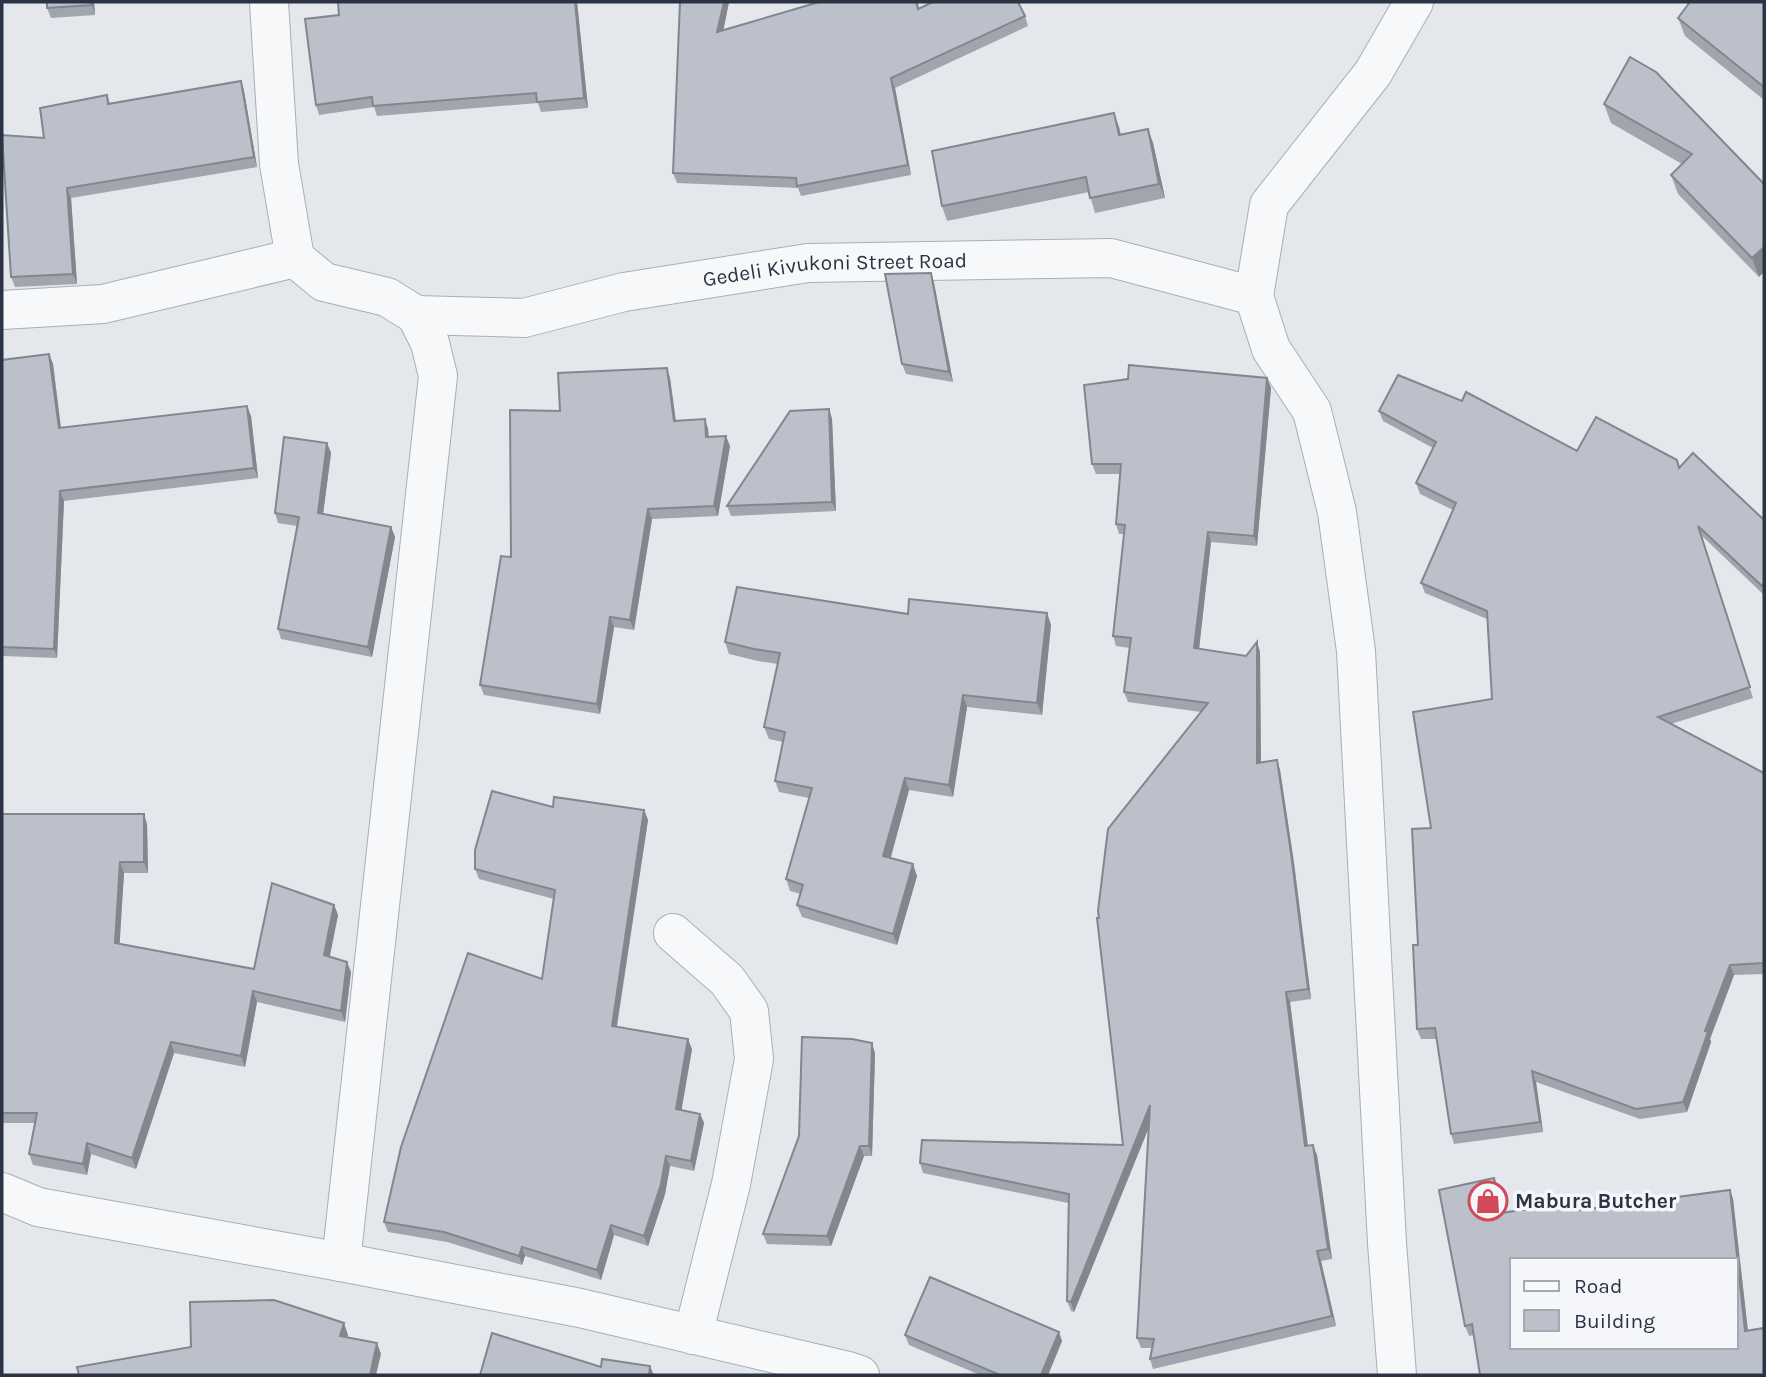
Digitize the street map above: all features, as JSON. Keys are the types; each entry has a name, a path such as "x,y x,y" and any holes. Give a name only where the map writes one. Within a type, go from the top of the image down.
{"street":[{"path":"269,2 279,164 295,258 324,282 387,297 416,314 430,342 438,376 341,1262"},
{"path":"1396,1375 1356,651 1337,512 1312,411 1271,349 1254,296 1269,205 1373,73 1414,2"},
{"path":"2,310 103,304 295,258"},
{"name":"Gedeli Kivukoni Street Road","path":"416,314 524,318 624,292 808,263 1111,258 1254,296"},
{"path":"673,933 727,980 749,1011 754,1059 731,1184 693,1335"},
{"path":"2,1192 38,1207 580,1308 860,1375"}],"building":[{"path":"47,2 91,2 92,5 47,8"},
{"path":"338,2 575,2 584,98 537,102 536,93 373,106 372,97 316,105 305,19 339,15"},
{"path":"680,2 724,2 717,32 819,2 916,2 918,9 933,2 1018,2 1025,16 891,78 908,165 797,186 796,178 673,173"},
{"path":"1690,2 1764,2 1764,87 1678,18"},
{"path":"1630,57 1656,72 1764,184 1764,247 1752,258 1671,175 1692,154 1604,104"},
{"path":"241,81 254,157 67,188 73,274 11,277 2,135 44,138 40,108 107,95 108,104"},
{"path":"1114,113 1119,135 1148,129 1159,184 1090,198 1086,177 942,206 932,151"},
{"path":"931,273 949,372 902,364 885,274"},
{"path":"49,354 59,428 247,406 254,468 60,491 54,649 2,647 2,360"},
{"path":"1129,365 1267,378 1254,536 1208,532 1194,648 1246,656 1257,642 1257,763 1277,760 1291,853 1308,989 1286,992 1305,1146 1313,1145 1328,1249 1317,1251 1332,1316 1150,1359 1154,1339 1137,1338 1150,1105 1071,1302 1067,1301 1069,1194 920,1163 922,1140 1123,1145 1097,918 1108,829 1208,703 1124,692 1131,638 1113,636 1125,525 1116,524 1121,464 1092,464 1084,385 1128,379"},
{"path":"667,368 674,421 705,419 706,437 726,436 714,506 648,509 630,620 610,617 597,704 480,685 501,556 511,557 510,410 560,411 558,373"},
{"path":"1398,375 1462,401 1466,392 1577,451 1596,417 1677,460 1679,468 1693,453 1764,520 1762,586 1698,526 1750,687 1658,717 1764,773 1764,963 1730,965 1705,1031 1708,1032 1683,1102 1636,1109 1532,1071 1540,1122 1451,1134 1435,1028 1417,1029 1413,945 1418,945 1412,829 1431,828 1413,712 1492,699 1487,611 1421,583 1456,503 1416,483 1436,442 1379,411"},
{"path":"829,409 832,502 727,506 790,411"},
{"path":"284,437 327,443 318,513 391,527 368,647 278,629 299,517 275,513"},
{"path":"737,587 908,614 909,599 1047,613 1037,703 963,695 949,785 905,778 883,856 913,864 893,934 797,905 803,885 786,879 812,788 775,781 785,732 764,727 780,653 725,642"},
{"path":"492,791 553,807 554,797 644,810 612,1026 688,1039 676,1109 700,1114 691,1161 666,1156 661,1184 644,1236 611,1225 597,1270 522,1247 519,1256 444,1232 384,1222 401,1147 468,953 542,979 555,890 475,869 475,850"},
{"path":"2,814 144,814 144,862 120,862 115,943 254,969 272,883 334,905 324,955 347,962 341,1011 253,991 241,1056 171,1042 132,1158 87,1143 83,1164 29,1154 37,1113 2,1113"},
{"path":"802,1037 852,1039 872,1043 869,1146 860,1146 827,1236 763,1234 799,1136"},
{"path":"1494,1178 1501,1213 1579,1201 1580,1210 1730,1190 1737,1258 1510,1258 1510,1349 1738,1349 1738,1265 1745,1331 1764,1328 1764,1375 1480,1375 1472,1324 1465,1326 1439,1190"},
{"path":"930,1277 1059,1332 1041,1375 1000,1375 905,1335"},
{"path":"274,1300 344,1323 340,1336 377,1343 370,1375 79,1375 77,1367 191,1347 190,1302"},
{"path":"492,1333 601,1367 602,1359 650,1366 649,1375 480,1375"}],"place":[{"name":"Mabura Butcher","path":"1488,1201"}]}
